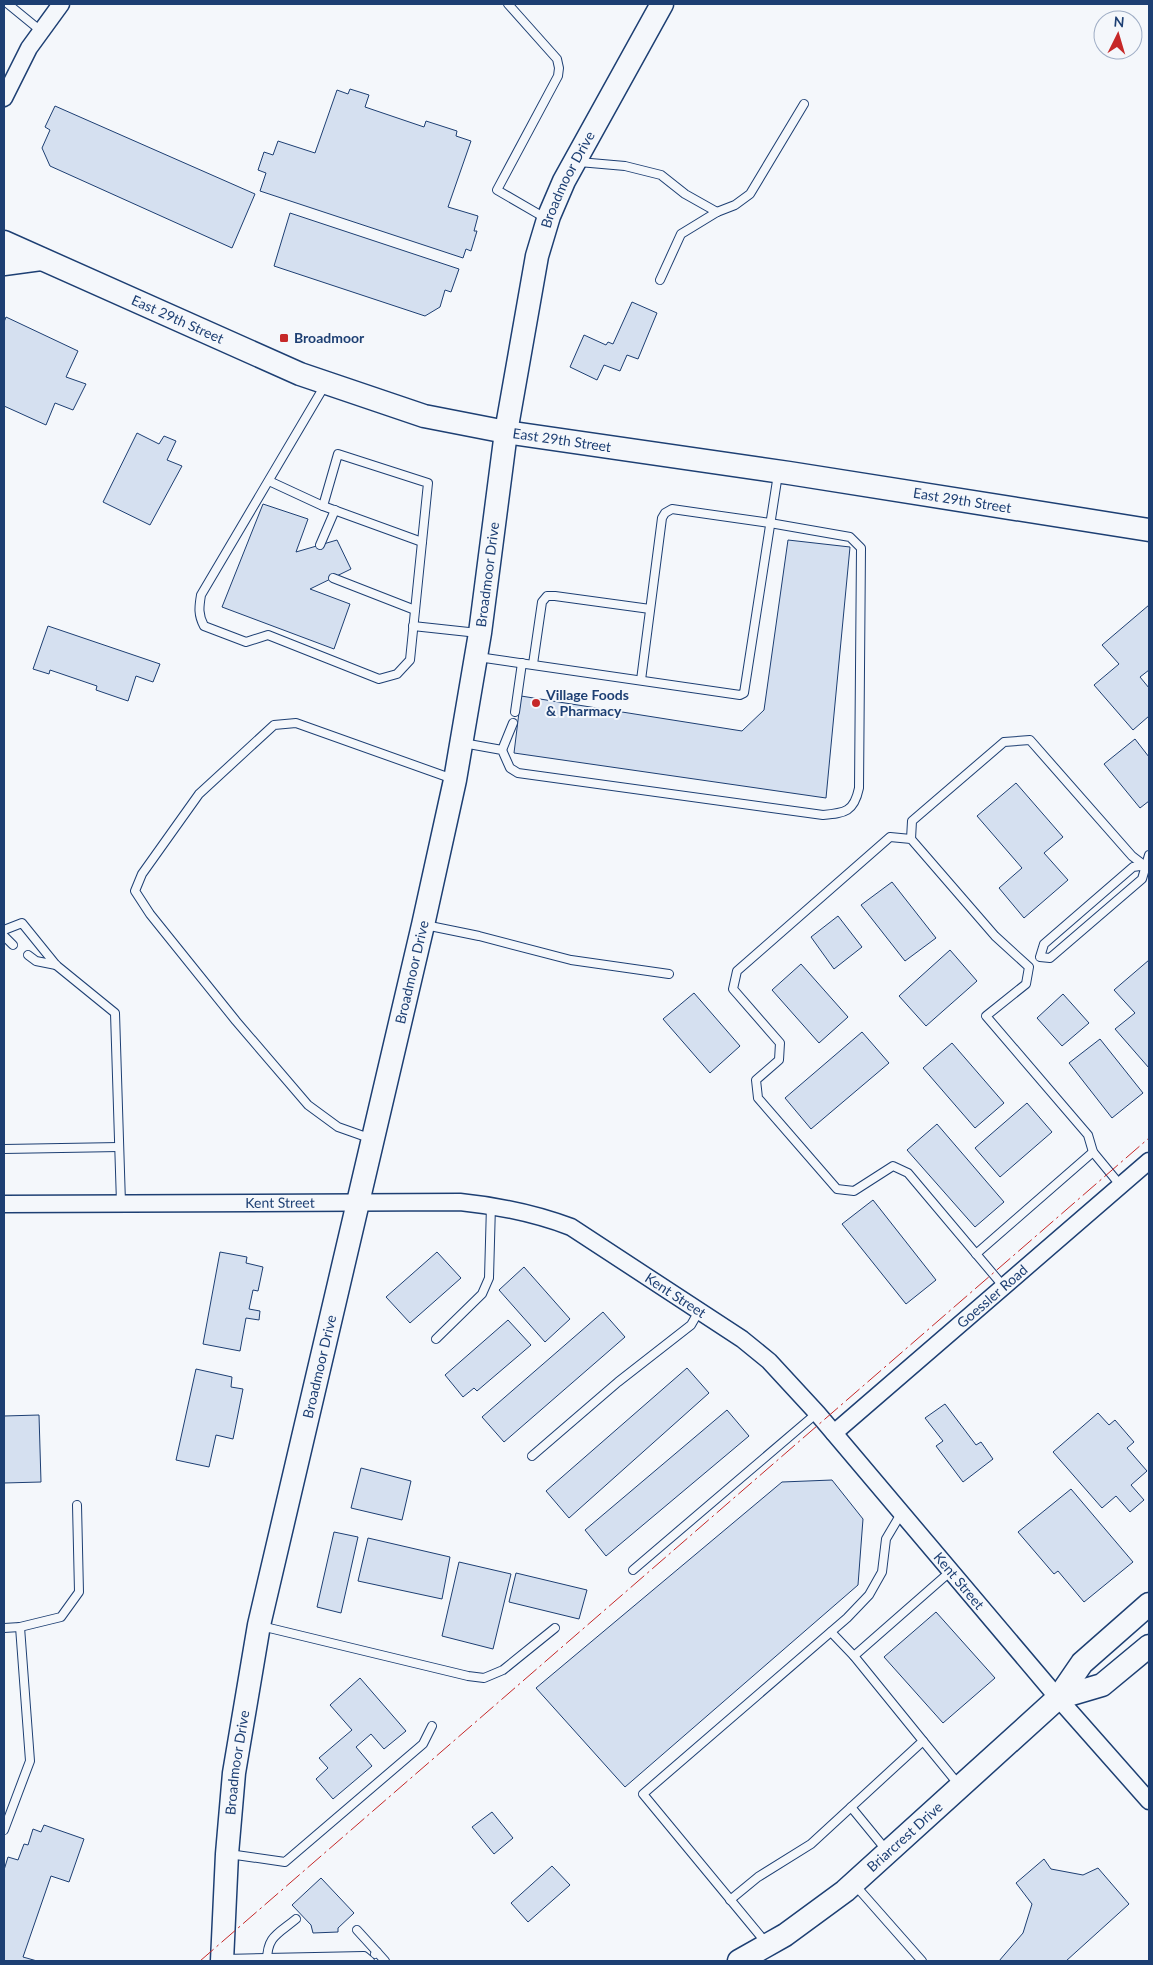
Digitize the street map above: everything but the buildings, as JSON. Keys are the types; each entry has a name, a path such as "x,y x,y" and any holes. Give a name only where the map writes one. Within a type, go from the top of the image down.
{"street":[{"path":"4,98 29,48 61,4"},
{"name":"Broadmoor Drive","path":"222,1960 227,1854 240,1737 259,1625 423,925 455,780 480,633 506,432 533,278 548,220 574,161 662,4"},
{"name":"East 29th Street","path":"4,242 300,374 424,416 506,432 778,471 1149,530"},
{"path":"4,264 41,259"},
{"name":"Goessler Road","path":"834,1433 1149,1162"},
{"name":"Kent Street","path":"4,1204 460,1202 491,1205 540,1215 571,1226 742,1339 769,1361 817,1413 1058,1698 1149,1801"},
{"name":"Briarcrest Drive","path":"739,1961 785,1935 854,1883 1058,1698 1082,1663 1149,1604"},
{"name":"Briarcrest Drive","path":"1058,1698 1102,1685 1149,1646"}],"lane":[{"path":"8,4 41,31"},
{"path":"508,4 556,59 559,68 558,76 497,190 548,220"},
{"path":"660,280 680,234 717,212 735,205 750,194 804,104"},
{"path":"574,161 625,166 661,175 685,194 717,212"},
{"path":"323,506 338,454 428,483 410,660 397,674 379,679 268,635 246,642 204,626 200,618 198,608 202,595 326,383"},
{"path":"476,656 740,695 744,693 778,471"},
{"path":"269,481 323,506 422,542"},
{"path":"513,723 502,750 510,768 518,773 822,815 838,814 849,810 856,803 859,788 861,548 850,538 770,523 672,509 665,513 662,518 641,680"},
{"path":"320,545 335,510"},
{"path":"333,578 415,610"},
{"path":"533,664 542,602 547,596 650,609"},
{"path":"413,626 480,633"},
{"path":"514,712 522,663"},
{"path":"372,1140 338,1127 308,1105 162,930 136,891 142,874 199,794 274,725 296,723 455,780"},
{"path":"911,839 912,821 1004,742 1030,740 1132,856 1147,865"},
{"path":"460,743 502,750"},
{"path":"1004,1287 908,1173 893,1166 854,1191 837,1189 758,1098 756,1080 779,1060 780,1042 733,989 737,971 890,837 911,839 996,936 1029,967"},
{"path":"1040,957 1050,958 1135,885 1142,878 1149,855"},
{"path":"1121,1186 1093,1152 1088,1135 986,1016 1026,984 1029,967 1040,957 1044,944 1133,868 1147,865"},
{"path":"4,930 22,923 56,965 115,1013 121,1203"},
{"path":"423,925 479,936 571,960 669,974"},
{"path":"4,936 13,945"},
{"path":"28,955 36,961 56,965"},
{"path":"4,1149 119,1147"},
{"path":"976,1254 1093,1152"},
{"path":"436,1339 482,1294 489,1278 491,1205"},
{"path":"532,1456 618,1382 691,1325 699,1311"},
{"path":"633,1570 817,1413"},
{"path":"4,1628 20,1627 61,1617 78,1592 77,1505"},
{"path":"768,1945 644,1794 831,1632 869,1595 882,1572 886,1539 902,1512"},
{"path":"854,1656 951,1571"},
{"path":"259,1625 468,1676 484,1678 503,1670 555,1628"},
{"path":"4,1830 30,1761 20,1627"},
{"path":"831,1632 854,1656 961,1787"},
{"path":"227,1854 285,1862 423,1744 432,1726"},
{"path":"730,1900 758,1877 811,1844 923,1742"},
{"path":"851,1807 888,1853"},
{"path":"854,1883 922,1961"},
{"path":"267,1959 267,1946 270,1941 296,1919"},
{"path":"357,1930 385,1961"},
{"path":"222,1960 333,1959 364,1956 370,1960 377,1952"}],"power":[{"path":"200,1961 1149,1138"}],"place":[{"name":"Broadmoor","path":"284,338"},
{"name":"Village Foods & Pharmacy","path":"536,703"}]}
